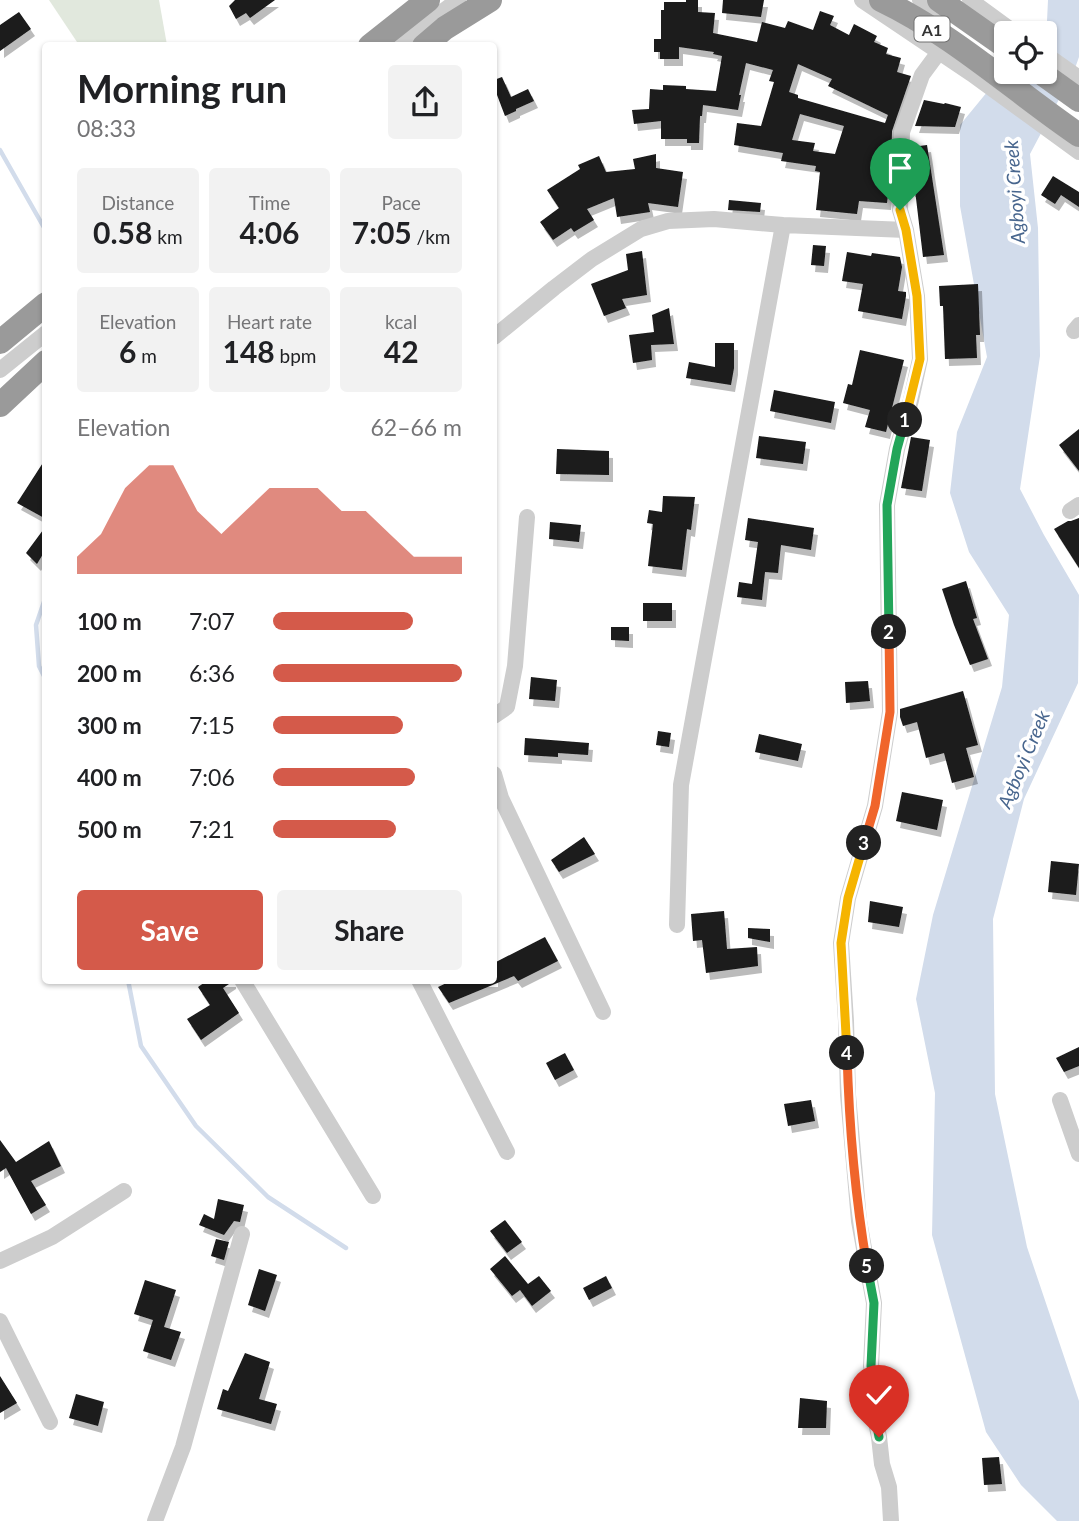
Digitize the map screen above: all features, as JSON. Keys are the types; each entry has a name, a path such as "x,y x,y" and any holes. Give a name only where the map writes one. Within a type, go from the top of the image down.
{"highway":[{"path":"395,37 428,0"},
{"path":"428,42 445,27 490,0"},
{"name":"A1","path":"881,0 946,38 994,49"},
{"name":"A1","path":"939,0 994,47"},
{"name":"A1","path":"1032,84 1076,126"},
{"path":"1049,84 1076,126"},
{"path":"1,341 42,307"},
{"path":"1,341 42,318"},
{"path":"0,405 42,366"},
{"path":"0,420 42,384"}],"street":[{"path":"373,42 395,37 458,0"},
{"path":"862,0 939,52 994,49"},
{"path":"904,0 932,18 994,48"},
{"path":"920,0 994,48"},
{"path":"970,0 994,45"},
{"path":"891,1521 889,1487 882,1464 875,1416 876,1383 871,1366 874,1303 859,1221 848,1095 841,943 848,898 875,806 890,712 887,505 897,449 920,359 917,296 900,210 902,132 922,75 939,52"},
{"path":"1057,62 1079,78"},
{"path":"1023,84 1076,126"},
{"path":"1038,84 1076,126"},
{"path":"497,335 592,259 641,229 668,221 714,219 906,230"},
{"path":"677,925 681,785 783,225"},
{"path":"0,370 42,336"},
{"path":"0,388 42,353"},
{"path":"497,714 507,707 513,676 527,517"},
{"path":"497,784 501,798 603,1012"},
{"path":"244,984 373,1196"},
{"path":"421,984 507,1152"},
{"path":"1060,1100 1079,1154"},
{"path":"0,1261 52,1237 124,1191"},
{"path":"155,1521 183,1447 242,1234"},
{"path":"0,1321 50,1422"}],"shaded area":[{"path":"49,0 159,0 166,42 77,42"}],"water":[{"name":"Agboyi Creek","path":"1048,0 1079,0 1079,57 1030,154 1038,228 1040,356 1020,489 1079,595 1078,683 1024,799 993,919 995,1094 1027,1247 1079,1401 1079,1521 1057,1521 1021,1485 986,1432 932,1235 935,1093 916,999 933,915 1002,687 1009,615 969,552 950,493 957,432 987,357 960,206 960,125 994,84 1057,84 1057,21 1047,21"}],"building":[{"path":"235,0 275,0 250,18 246,13 236,19 229,6"},
{"path":"698,0 698,12 715,13 713,33 757,42 762,22 785,28 788,21 813,30 820,11 834,16 830,25 849,35 854,24 877,36 874,42 888,48 886,54 901,58 897,72 911,76 892,131 887,203 859,201 857,214 816,210 820,172 815,171 816,166 781,161 783,153 734,145 737,123 761,126 774,82 769,81 773,70 746,63 738,110 703,105 699,143 687,143 687,139 661,139 661,121 634,124 632,110 649,109 650,89 663,90 663,85 716,91 722,56 713,54 714,52 679,47 679,59 660,59 660,52 654,52 654,39 661,39 661,10 664,10 664,2","holes":["798,64 832,79 828,86 888,115 885,123 798,98 798,95 789,92","800,114 844,126 835,154 813,151 815,143 792,140"]},
{"path":"723,0 764,0 761,17 722,13"},
{"path":"19,12 31,29 0,51 0,25"},
{"path":"502,77 511,97 528,89 534,101 505,116 497,95 497,79"},
{"path":"924,100 961,107 955,127 915,126"},
{"path":"927,145 944,255 923,257 915,190 911,190 912,147"},
{"path":"656,154 656,168 683,172 678,207 648,203 650,212 617,217 614,198 587,209 594,220 574,232 571,228 553,240 540,222 559,208 547,190 580,169 578,165 599,156 606,172 635,169 633,159"},
{"path":"1053,176 1079,192 1079,207 1061,195 1055,204 1041,195"},
{"path":"729,200 761,203 760,212 728,210"},
{"path":"813,245 826,246 824,266 811,265"},
{"path":"642,251 647,295 622,299 626,308 604,316 591,284 628,270 626,254"},
{"path":"847,252 900,257 902,267 898,291 906,292 902,319 858,311 863,284 842,281"},
{"path":"978,284 980,335 976,335 977,358 945,359 943,306 940,306 939,286"},
{"path":"669,308 674,344 651,345 652,360 633,363 629,335 654,332 652,315"},
{"path":"715,343 734,343 731,385 686,378 689,362 715,367"},
{"path":"860,350 904,360 886,432 865,427 870,410 843,403 848,384 852,385"},
{"path":"774,390 835,402 831,423 770,411"},
{"path":"1079,429 1079,471 1059,445"},
{"path":"759,436 806,442 803,464 756,458"},
{"path":"911,437 930,440 922,491 901,488"},
{"path":"557,449 609,451 609,475 556,474"},
{"path":"42,464 42,517 17,503"},
{"path":"663,496 695,497 691,530 687,529 682,570 648,566 653,524 647,523 649,510 662,512"},
{"path":"748,518 814,528 811,550 781,545 778,573 765,572 762,600 737,597 739,582 752,584 758,542 745,540"},
{"path":"1079,518 1079,568 1054,529"},
{"path":"550,522 581,525 579,542 549,539"},
{"path":"42,531 42,556 37,564 26,553"},
{"path":"966,581 977,618 973,619 988,659 970,665 942,589"},
{"path":"643,603 672,603 672,621 643,621"},
{"path":"611,627 629,627 629,641 611,640"},
{"path":"531,677 557,680 555,701 529,699"},
{"path":"868,681 870,701 846,703 845,682"},
{"path":"963,691 978,745 966,748 974,777 952,783 944,753 926,758 917,722 903,726 900,709"},
{"path":"658,731 671,733 669,747 656,745"},
{"path":"759,734 802,744 798,761 755,752"},
{"path":"525,738 589,743 588,755 524,755"},
{"path":"902,792 943,800 937,830 896,821"},
{"path":"584,837 595,854 559,872 551,860"},
{"path":"1051,861 1079,864 1076,895 1048,892"},
{"path":"870,901 903,907 899,927 868,922"},
{"path":"724,911 727,949 757,947 758,966 706,973 702,940 693,941 691,914"},
{"path":"748,928 770,929 770,942 748,938"},
{"path":"545,937 558,961 518,981 514,976 497,983 497,961"},
{"path":"202,984 229,984 223,988 239,1013 201,1040 187,1019 210,1005 198,987"},
{"path":"444,984 495,984 449,1003 438,987"},
{"path":"1079,1047 1079,1066 1064,1072 1056,1058"},
{"path":"565,1053 574,1070 555,1080 546,1063"},
{"path":"811,1100 815,1121 788,1126 784,1104"},
{"path":"0,1140 16,1162 49,1141 61,1166 31,1181 46,1205 31,1214 6,1168 0,1172"},
{"path":"218,1199 244,1205 240,1222 234,1221 224,1235 199,1225 204,1214 214,1219"},
{"path":"505,1220 522,1242 507,1253 490,1231"},
{"path":"216,1239 229,1242 224,1260 211,1256"},
{"path":"505,1256 528,1284 539,1276 551,1291 532,1306 520,1290 512,1296 490,1269"},
{"path":"259,1269 277,1275 265,1311 248,1305"},
{"path":"606,1276 612,1288 589,1300 583,1288"},
{"path":"145,1280 176,1290 164,1327 181,1332 171,1360 143,1351 153,1320 134,1314"},
{"path":"245,1353 270,1362 259,1399 277,1404 271,1424 217,1409 223,1389 228,1391"},
{"path":"0,1376 17,1403 0,1413"},
{"path":"76,1394 104,1402 98,1426 69,1418"},
{"path":"800,1398 827,1401 826,1428 798,1428"},
{"path":"999,1457 1002,1484 984,1485 982,1458"}],"waterway":[{"path":"0,150 42,224"},
{"path":"42,608 36,625 39,666 42,672"},
{"path":"129,984 141,1046 196,1126 268,1197 346,1248"}],"route":[{"path":"879,1437 875,1416 876,1383 871,1366 874,1303 859,1221 848,1095 841,943 848,898 875,806 890,712 887,505 897,449 920,359 917,296 900,210"}]}
